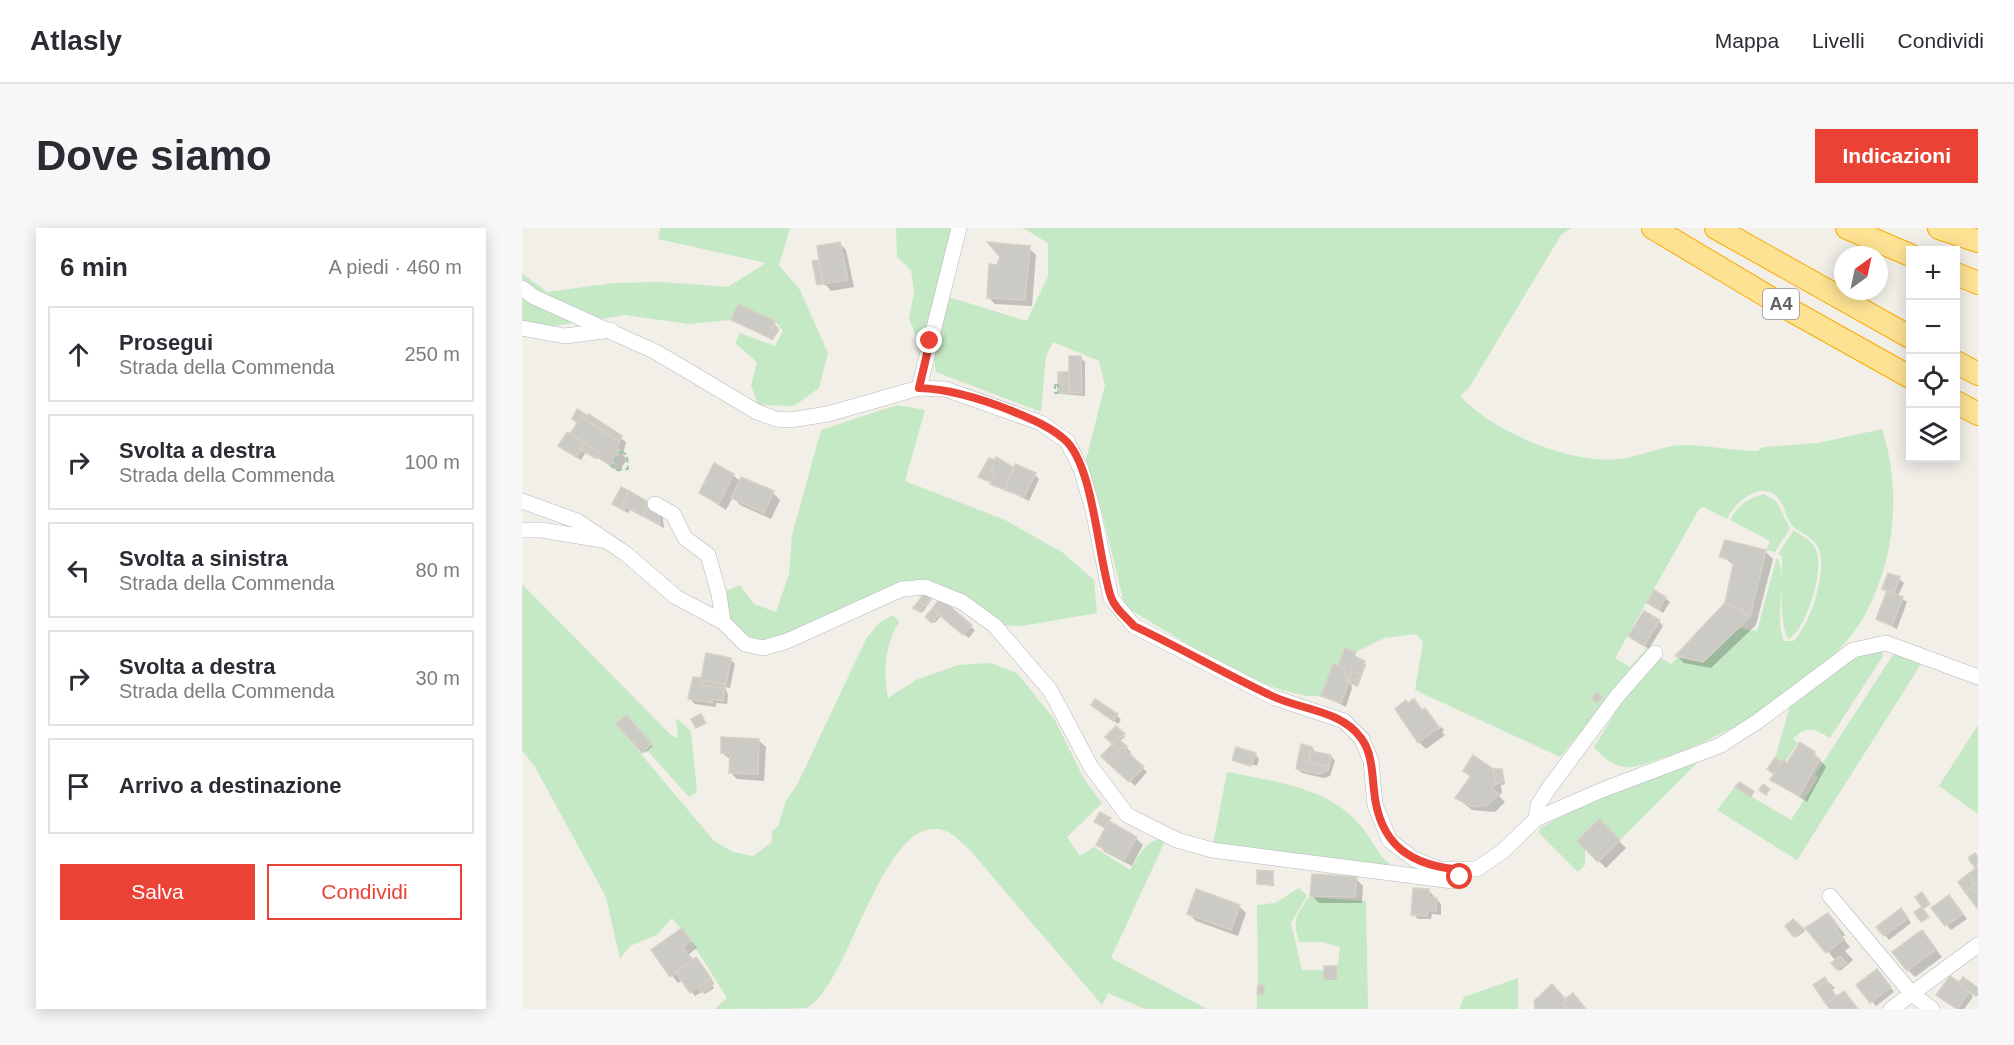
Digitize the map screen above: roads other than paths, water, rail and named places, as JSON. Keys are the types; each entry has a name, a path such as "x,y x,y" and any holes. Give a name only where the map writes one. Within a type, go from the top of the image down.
{"highway":[{"name":"A4","path":"1653,228 1782,305 1906,374"},
{"name":"A4","path":"1716,228 1906,334"},
{"path":"1847,228 1906,253"},
{"path":"1939,228 1978,241"},
{"path":"1960,276 1978,283"},
{"path":"1960,364 1978,374"},
{"path":"1960,404 1978,414"}],"street":[{"path":"919,388 959,228"},
{"path":"522,288 534,297 613,330 656,352 757,412 776,419 790,420 828,414 919,388 945,389 1005,408 1041,423 1067,441 1081,469 1094,510 1111,598 1120,612 1134,626 1275,698 1344,721 1362,738 1368,754 1375,805 1390,841 1414,859 1439,869 1477,868 1503,851 1536,819 1602,790 1721,745 1758,722 1853,650 1886,643 1978,677"},
{"path":"522,328 565,336 613,330"},
{"path":"522,501 577,521 626,554 676,597 723,622 745,644 763,648 787,641 902,589 925,587 962,602 994,625 1050,690 1091,767 1127,814 1177,840 1212,850 1453,880 1465,870"},
{"path":"656,504 673,514 685,538 708,555 720,594 723,622"},
{"path":"522,530 542,530 608,541"},
{"path":"1536,819 1538,805 1549,788 1618,695 1655,652"},
{"path":"1830,896 1912,994 1932,1009"},
{"path":"1891,1009 1978,945"}]}
